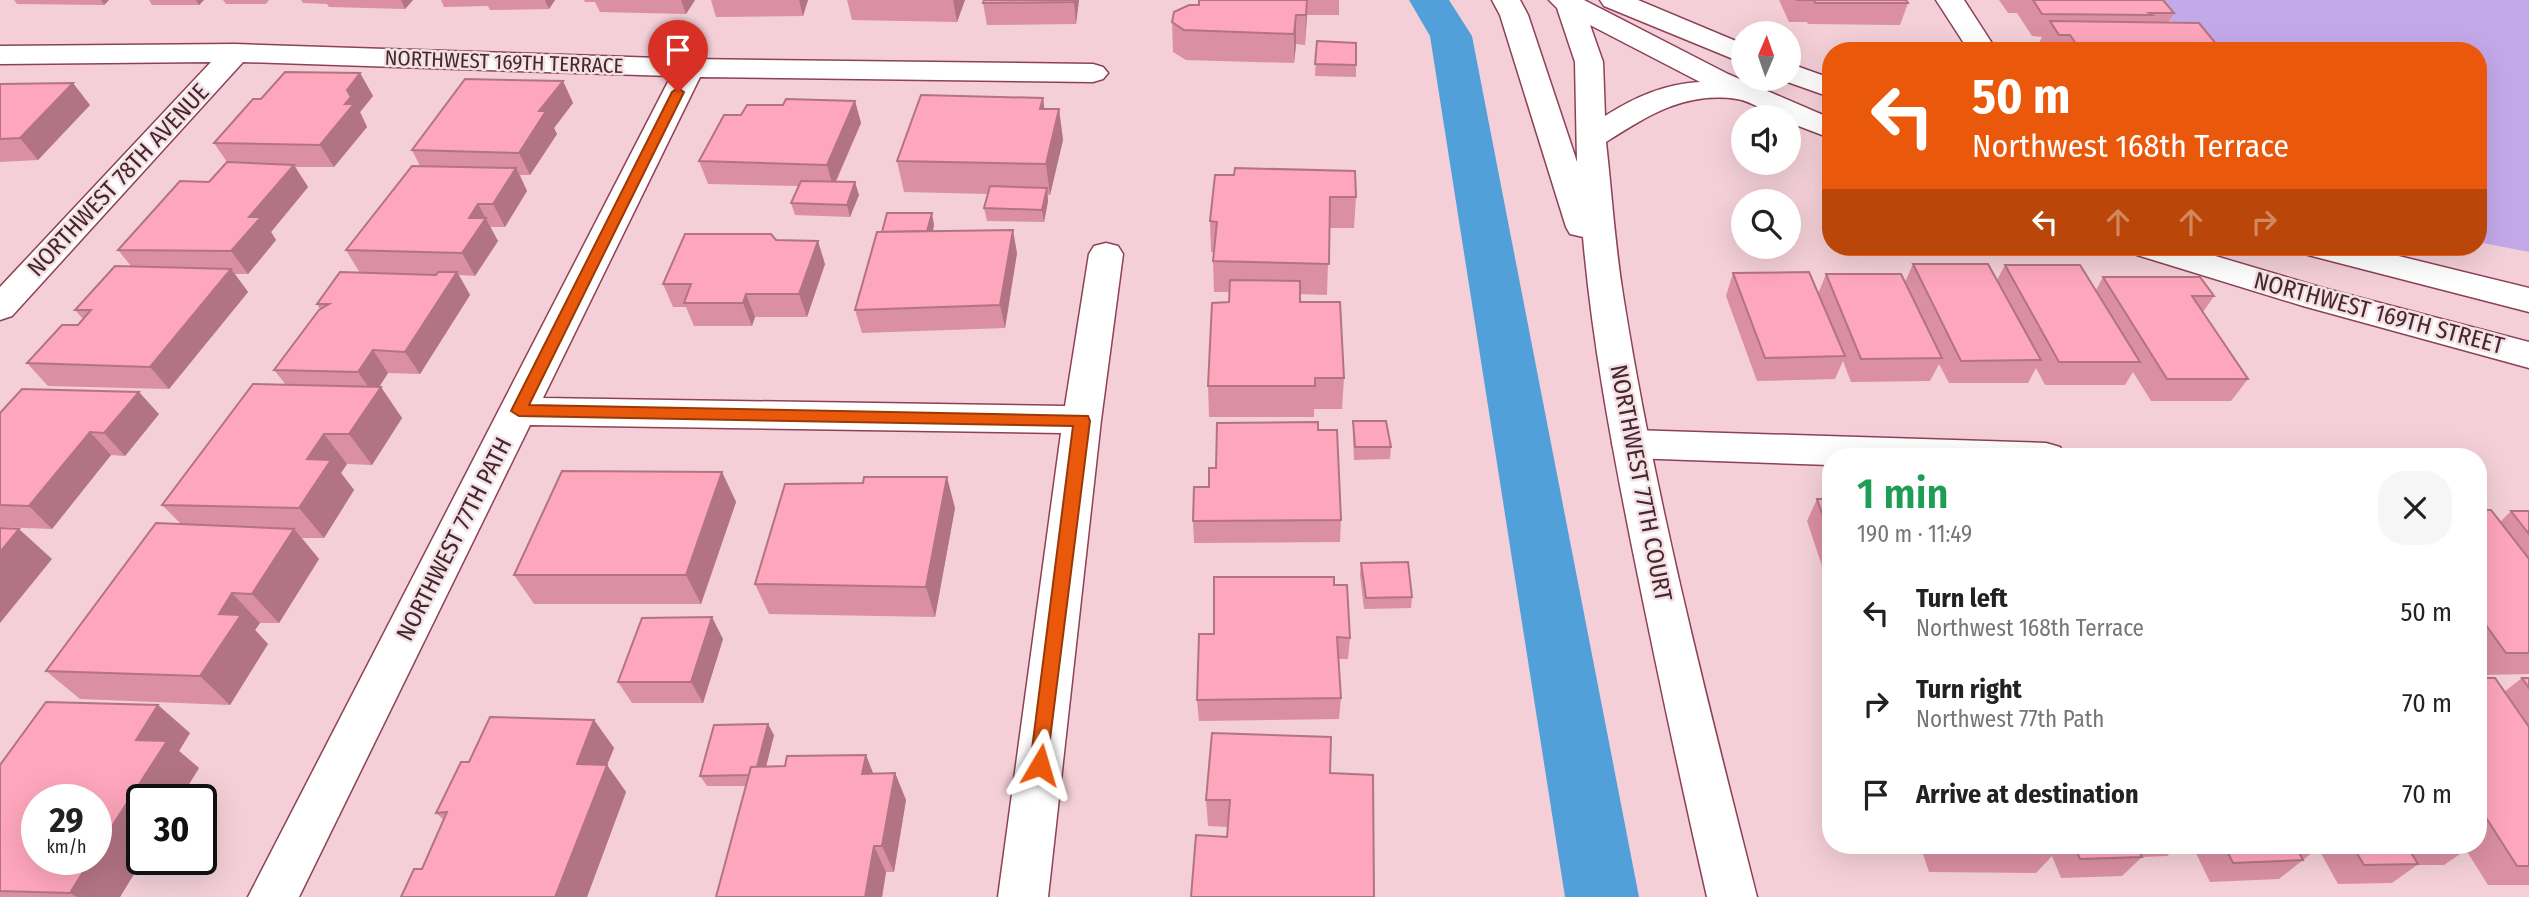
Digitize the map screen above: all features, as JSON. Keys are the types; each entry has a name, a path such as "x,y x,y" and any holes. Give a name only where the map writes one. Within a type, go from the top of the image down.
{"street":[{"path":"1506,0 1514,15 1605,299"},
{"path":"1669,0 1707,40"},
{"path":"1950,0 1977,42"},
{"path":"1566,1 1625,10 1731,49"},
{"name":"NORTHWEST 77TH COURT","path":"1566,1 1589,62 1590,139 1605,299 1631,444 1684,696 1732,897"},
{"path":"1589,62 1625,10"},
{"path":"1625,10 1731,82"},
{"name":"NORTHWEST 169TH TERRACE","path":"0,55 235,53 691,68 1093,73"},
{"name":"NORTHWEST 78TH AVENUE","path":"0,308 235,53"},
{"name":"NORTHWEST 77TH PATH","path":"273,897 691,68"},
{"path":"1801,77 1822,85"},
{"path":"1590,139 1649,102 1674,92 1699,89 1731,90"},
{"path":"1744,91 1822,125"},
{"path":"1023,897 1082,421 1106,254"},
{"name":"NORTHWEST 169TH STREET","path":"2178,256 2315,298 2529,355"},
{"name":"NORTHWEST 169TH STREET","path":"2355,256 2529,300"},
{"path":"519,411 1082,421"},
{"path":"1631,444 1822,450"}],"shaded area":[{"path":"2153,0 2529,0 2529,252 2487,244 2487,42 2188,42"}],"building":[{"path":"984,0 1074,0 1074,2 983,3"},
{"path":"1199,0 1307,0 1306,15 1296,15 1294,34 1184,30 1172,22 1174,12 1189,5 1199,5"},
{"path":"1814,0 1906,0 1908,3 1815,3"},
{"path":"2033,0 2163,0 2174,13 2042,14"},
{"path":"2050,21 2199,23 2215,42 2075,42 2070,35 2059,35"},
{"path":"1317,41 1356,43 1356,65 1315,64"},
{"path":"285,72 360,73 347,90 351,97 345,104 354,104 320,145 214,143 253,99 261,99"},
{"path":"465,79 563,81 539,111 546,111 519,153 412,150"},
{"path":"73,83 20,138 0,139 0,84"},
{"path":"921,95 1043,98 1040,109 1059,109 1046,164 897,161"},
{"path":"786,99 855,101 827,165 699,161 724,115 741,115 747,105 783,105"},
{"path":"227,162 294,165 249,217 261,217 231,251 118,250 180,181 209,182"},
{"path":"412,166 516,168 493,204 478,204 469,218 486,218 462,253 346,250"},
{"path":"1235,168 1355,171 1356,197 1330,197 1329,264 1213,261 1217,222 1210,221 1215,175 1234,175"},
{"path":"801,181 855,182 847,205 791,203"},
{"path":"990,186 1047,188 1042,210 984,208"},
{"path":"887,213 932,213 927,231 882,232"},
{"path":"1013,230 1000,305 855,310 877,232"},
{"path":"685,234 771,234 776,240 818,241 799,294 746,294 743,303 684,303 691,284 663,284"},
{"path":"1913,264 1988,264 2041,360 1961,361"},
{"path":"2005,265 2080,265 2140,362 2059,362"},
{"path":"115,266 231,269 150,367 27,363 62,325 78,325 91,310 75,310"},
{"path":"340,272 436,275 438,272 457,272 405,352 373,350 358,372 274,370 319,310 329,304 317,304"},
{"path":"1809,272 1845,356 1765,358 1733,273"},
{"path":"1826,274 1901,274 1942,358 1861,359"},
{"path":"2103,277 2200,277 2214,296 2192,296 2248,379 2167,379"},
{"path":"1230,280 1300,281 1300,302 1340,302 1344,378 1315,378 1315,386 1208,386 1212,303 1229,302"},
{"path":"253,384 381,387 349,434 324,434 307,459 331,460 299,508 162,505"},
{"path":"22,389 139,392 104,433 90,432 29,506 0,505 0,413"},
{"path":"1353,421 1386,421 1391,447 1355,447"},
{"path":"1318,422 1318,430 1337,430 1341,520 1193,521 1194,487 1209,487 1209,468 1216,468 1217,423"},
{"path":"562,471 722,472 686,575 514,575"},
{"path":"864,477 947,477 926,587 755,584 785,484 863,483"},
{"path":"1817,499 1822,499 1822,513"},
{"path":"2487,510 2491,510 2529,559 2529,653 2506,653 2487,627"},
{"path":"2511,511 2529,511 2529,534"},
{"path":"156,523 294,529 252,594 232,593 219,614 241,615 200,676 46,671"},
{"path":"0,528 19,529 0,552"},
{"path":"1408,562 1412,597 1366,598 1361,563"},
{"path":"1214,577 1334,577 1334,585 1347,585 1350,638 1337,637 1341,698 1197,700 1199,634 1214,634"},
{"path":"712,617 691,682 618,682 642,618"},
{"path":"2487,678 2495,678 2529,727 2529,866 2517,866 2487,819"},
{"path":"2522,678 2529,678 2529,688"},
{"path":"46,702 158,705 136,740 167,741 139,784 126,784 126,805 112,826 112,784 21,784 21,875 81,875 70,893 0,891 0,765"},
{"path":"490,717 594,720 577,764 607,765 555,897 401,897 414,869 422,869 447,812 436,813 461,762 469,762"},
{"path":"768,724 757,767 751,767 749,775 700,776 714,725"},
{"path":"1212,733 1331,737 1330,773 1373,775 1374,897 1191,897 1196,835 1227,837 1230,800 1206,800"},
{"path":"866,755 862,774 895,773 882,846 874,846 865,897 716,897 751,767 785,766 787,756"},
{"path":"2078,854 2140,854 2142,857 2080,859"},
{"path":"2228,854 2300,854 2303,860 2233,863"},
{"path":"2357,854 2412,854 2418,864 2364,865"}],"waterway":[{"path":"1429,0 1451,36 1602,897"}],"route":[{"path":"678,92 519,411 1082,421 1040,765"}]}
